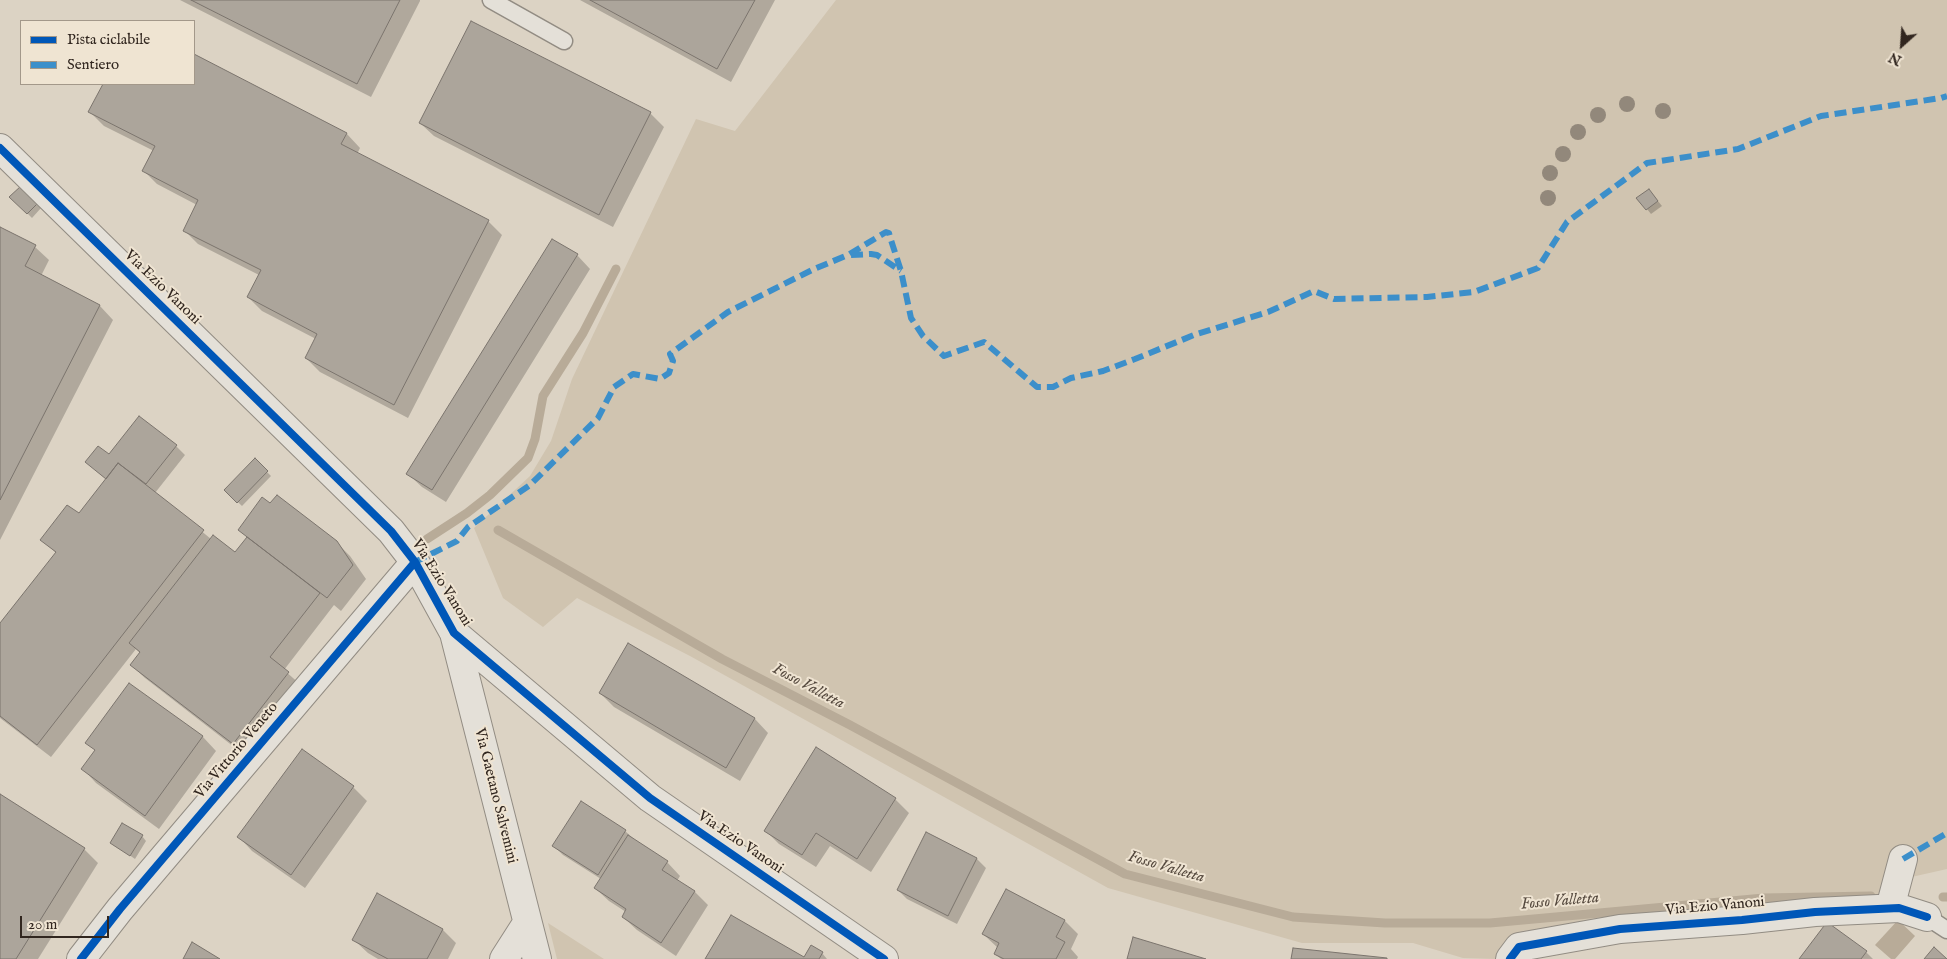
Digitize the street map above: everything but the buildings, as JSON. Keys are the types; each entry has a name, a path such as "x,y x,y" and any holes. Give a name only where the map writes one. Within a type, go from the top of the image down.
{"street":[{"name":"Via Ezio Vanoni","path":"0,148 391,531 415,562 454,633 650,798 884,959"},
{"name":"Via Vittorio Veneto","path":"81,959 120,909 415,562"},
{"name":"Via Gaetano Salvemini","path":"454,633 537,959"},
{"path":"1890,908 1903,859"},
{"name":"Via Ezio Vanoni","path":"1510,959 1519,947 1620,929 1742,920 1815,912 1899,908 1937,923"},
{"path":"504,959 528,924"}],"lane":[{"path":"490,0 564,41"}],"shaded area":[{"path":"836,0 1947,0 1947,869 1907,878 1878,904 1497,959 1463,958 1413,943 1302,943 1108,888 690,656 577,598 543,627 503,598 474,528 530,476 551,441 572,379 696,119 735,131"},
{"path":"1898,920 1915,936 1895,959 1891,959 1875,945"},
{"path":"548,923 604,959 557,959"}],"waterway":[{"path":"427,539 467,513 490,495 528,458 535,439 543,396 583,333 616,269"},
{"name":"Fosso Valletta","path":"498,530 722,659 850,725 1125,874 1293,917 1385,923 1490,923 1764,898 1871,896"}],"marked path":[{"path":"415,562 457,541 468,527 530,485 598,418 614,387 633,374 660,379 669,373 673,361 670,354 728,312 814,269 848,255 886,232 889,233 901,271 911,318 923,336 944,356 984,342 1037,387 1053,387 1071,378 1103,371 1194,335 1268,312 1314,291 1334,299 1427,297 1474,292 1538,268 1567,222 1647,163 1738,149 1821,116 1947,96"},
{"path":"851,255 877,255 901,271"},
{"path":"1903,859 1947,833"}],"cycle path":[{"path":"0,148 391,531 415,562 454,633 650,798 884,959"},
{"path":"81,959 120,909 415,562"},
{"path":"1510,959 1519,947 1620,929 1742,920 1815,912 1899,908 1927,917"}]}
